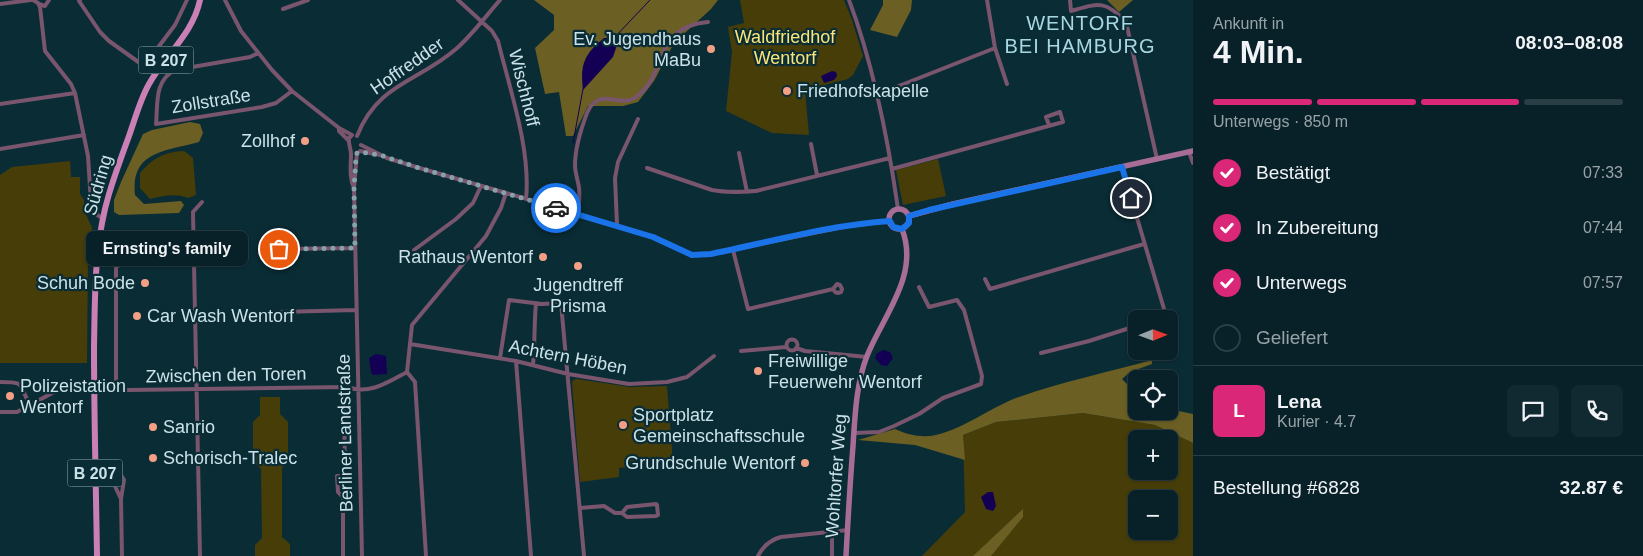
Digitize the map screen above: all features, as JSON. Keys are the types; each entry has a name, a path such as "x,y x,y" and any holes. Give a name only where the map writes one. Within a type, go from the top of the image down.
{"main road":[{"name":"Südring","path":"97,556 94,390 95,278 102,218 109,192 142,98 154,75 187,31 200,2"},
{"path":"909,216 953,204 1191,151"},
{"path":"898,209 904,210 909,216 909,223 902,229 893,227 890,221 891,213 898,209"},
{"name":"Wohltorfer Weg","path":"846,556 854,433 860,381 867,357 905,272 906,245 902,229"}],"street":[{"path":"0,4 32,0 42,6 46,5 49,0"},
{"path":"80,0 100,32 109,41 144,66 175,25 188,0"},
{"path":"225,0 241,31 258,53 292,90 339,128 357,136 361,145 380,155"},
{"path":"283,9 308,0"},
{"name":"Wischhoff","path":"458,0 482,20 498,41 525,151 528,185 526,199"},
{"name":"Hoffredder","path":"357,136 368,113 385,94 402,82 432,66 457,48 500,0"},
{"path":"849,0 860,28 876,95 890,158 898,209"},
{"path":"988,0 995,48 1007,84"},
{"path":"1070,0 1071,12 1104,3 1117,12 1126,22 1157,159"},
{"path":"38,2 45,51 71,84 75,93 90,172 90,203 94,212 102,218"},
{"path":"578,214 579,188 575,167 576,154 588,112 594,102 605,98 627,101 635,98 644,90 652,78 673,36 699,23 708,22"},
{"path":"876,95 995,48"},
{"name":"Zollstraße","path":"258,53 250,57 175,70 168,74 160,87 156,124 262,107 276,102 292,90"},
{"path":"0,104 75,93"},
{"path":"892,169 1063,122 1060,112 1046,117 1049,125"},
{"path":"617,225 615,178 618,162 638,119"},
{"path":"339,128 339,131 348,140 352,135"},
{"path":"0,148 84,135"},
{"name":"Berliner Landstraße","path":"348,140 351,151 351,181 354,188"},
{"path":"811,144 817,175"},
{"name":"Berliner Landstraße","path":"361,145 358,152 354,188 362,556"},
{"path":"351,151 380,155 617,225 653,237 692,255 711,254 848,226 890,221"},
{"path":"1191,151 1193,163"},
{"path":"739,153 747,192"},
{"path":"647,168 712,190 747,192 890,158"},
{"path":"1122,167 1165,310"},
{"path":"414,250 456,219 473,203 481,186"},
{"path":"426,556 415,382 407,372 412,325 486,236 501,208 506,193"},
{"path":"200,556 193,212 202,202"},
{"path":"985,279 990,289 1144,244"},
{"path":"279,249 355,248"},
{"path":"733,250 748,309 833,289"},
{"path":"116,390 116,267 119,265 194,264"},
{"path":"854,433 878,432 894,426 919,414 943,398 981,384 982,376 964,310 957,300 929,307 919,287"},
{"path":"500,358 509,300 561,303 584,556"},
{"path":"533,365 536,342 534,320 536,303"},
{"path":"279,312 356,310"},
{"path":"1041,353 1128,329"},
{"path":"786,347 787,342 792,340 796,342 796,348"},
{"name":"Achtern Höben","path":"410,344 500,358 568,374 630,384 667,382 686,377 714,356"},
{"path":"741,351 786,347 790,350 796,348 867,357"},
{"path":"516,361 531,556"},
{"path":"358,390 372,389 407,372"},
{"path":"0,382 17,382 21,384 24,395 30,404"},
{"name":"Zwischen den Toren","path":"94,390 347,387 358,390"},
{"path":"0,412 18,412 56,391 94,390"},
{"name":"Berliner Landstraße","path":"343,556 343,497 338,492 337,476 345,476 344,401"},
{"path":"121,499 112,480 116,474 122,475 124,478 121,499 122,556"},
{"path":"580,508 604,506 615,513 622,513 627,517 658,515 656,504 627,507 622,513"},
{"path":"758,556 764,546 780,537 848,530"},
{"path":"832,532 832,556"}],"green space":[{"name":"Waldfriedhof Wentorf","path":"740,0 844,0 863,56 853,75 848,79 805,90 809,135 772,133 726,111 732,52 728,27 744,23"},
{"path":"184,151 193,158 196,195 188,198 174,195 150,199 140,188 140,173 159,157"},
{"path":"938,159 946,196 903,205 896,170"},
{"path":"70,161 71,177 80,177 80,194 84,200 85,212 92,228 88,256 87,363 0,363 0,175 12,167"},
{"name":"Sportplatz Gemeinschaftsschule","path":"573,380 630,387 667,386 673,462 619,468 619,477 580,482 572,383"},
{"path":"260,397 280,397 280,414 288,422 288,461 282,468 282,537 290,544 290,556 255,556 255,545 262,538 261,469 253,461 253,422 260,415"},
{"path":"1083,413 1155,425 1166,430 1128,430 1128,480 1178,480 1178,436 1193,443 1193,556 922,556 965,512 963,435 996,422"}],"shaded area":[{"path":"534,0 718,0 711,9 674,43 654,81 638,102 623,106 588,106 573,136 566,136 559,92 545,94 535,48 554,30 554,15"},
{"path":"883,0 912,0 911,10 897,37 870,30 883,5"},
{"path":"1107,0 1133,0 1119,12"},
{"path":"604,38 614,38 616,48 613,57 583,90 582,74 585,61 592,49"},
{"path":"832,71 836,72 837,76 834,80 824,83 821,76"},
{"path":"190,122 200,124 203,133 199,142 153,155 144,161 138,169 135,180 135,195 144,204 181,201 184,205 179,213 119,215 114,212 114,200 143,134 152,130"},
{"path":"884,350 890,352 893,358 887,366 881,365 875,358 877,353"},
{"path":"376,354 386,356 387,374 373,375 371,372 369,358"},
{"path":"1152,360 1152,364 1136,370 1128,370 1128,374 1122,379 1128,385 1128,420 1178,420 1178,411 1193,414 1193,443 1178,436 1178,430 1166,430 1155,425 1083,413 996,422 963,435 965,460 915,445 858,440 895,429 905,433 926,436 947,432 1009,401 1068,382"},
{"path":"988,492 993,492 996,506 993,511 986,509 981,497"},
{"path":"1023,509 1023,517 991,556 973,556"}],"waterway":[{"path":"613,39 650,0"},
{"path":"573,143 583,89"}],"way so far":[{"path":"279,249 355,248 355,168 357,153 360,152 380,155 556,208"}],"place":[{"name":"Ev. Jugendhaus MaBu","path":"711,49"},
{"name":"Friedhofskapelle","path":"787,91"},
{"name":"Zollhof","path":"305,141"},
{"name":"Ernsting's family","path":"279,249"},
{"name":"Rathaus Wentorf","path":"543,257"},
{"name":"Jugendtreff Prisma","path":"578,266"},
{"name":"Schuh Bode","path":"145,283"},
{"name":"Car Wash Wentorf","path":"137,316"},
{"name":"Freiwillige Feuerwehr Wentorf","path":"758,371"},
{"name":"Polizeistation Wentorf","path":"10,396"},
{"name":"Sportplatz Gemeinschaftsschule","path":"623,425"},
{"name":"Sanrio","path":"153,427"},
{"name":"Schorisch-Tralec","path":"153,458"},
{"name":"Grundschule Wentorf","path":"805,463"}],"district":[{"name":"WENTORF BEI HAMBURG","path":"1080,34"}],"route":[{"path":"556,208 653,237 692,255 711,254 826,230 870,223 890,221 893,227 902,229 909,223 909,216 929,210 1122,167 1131,198"}]}
